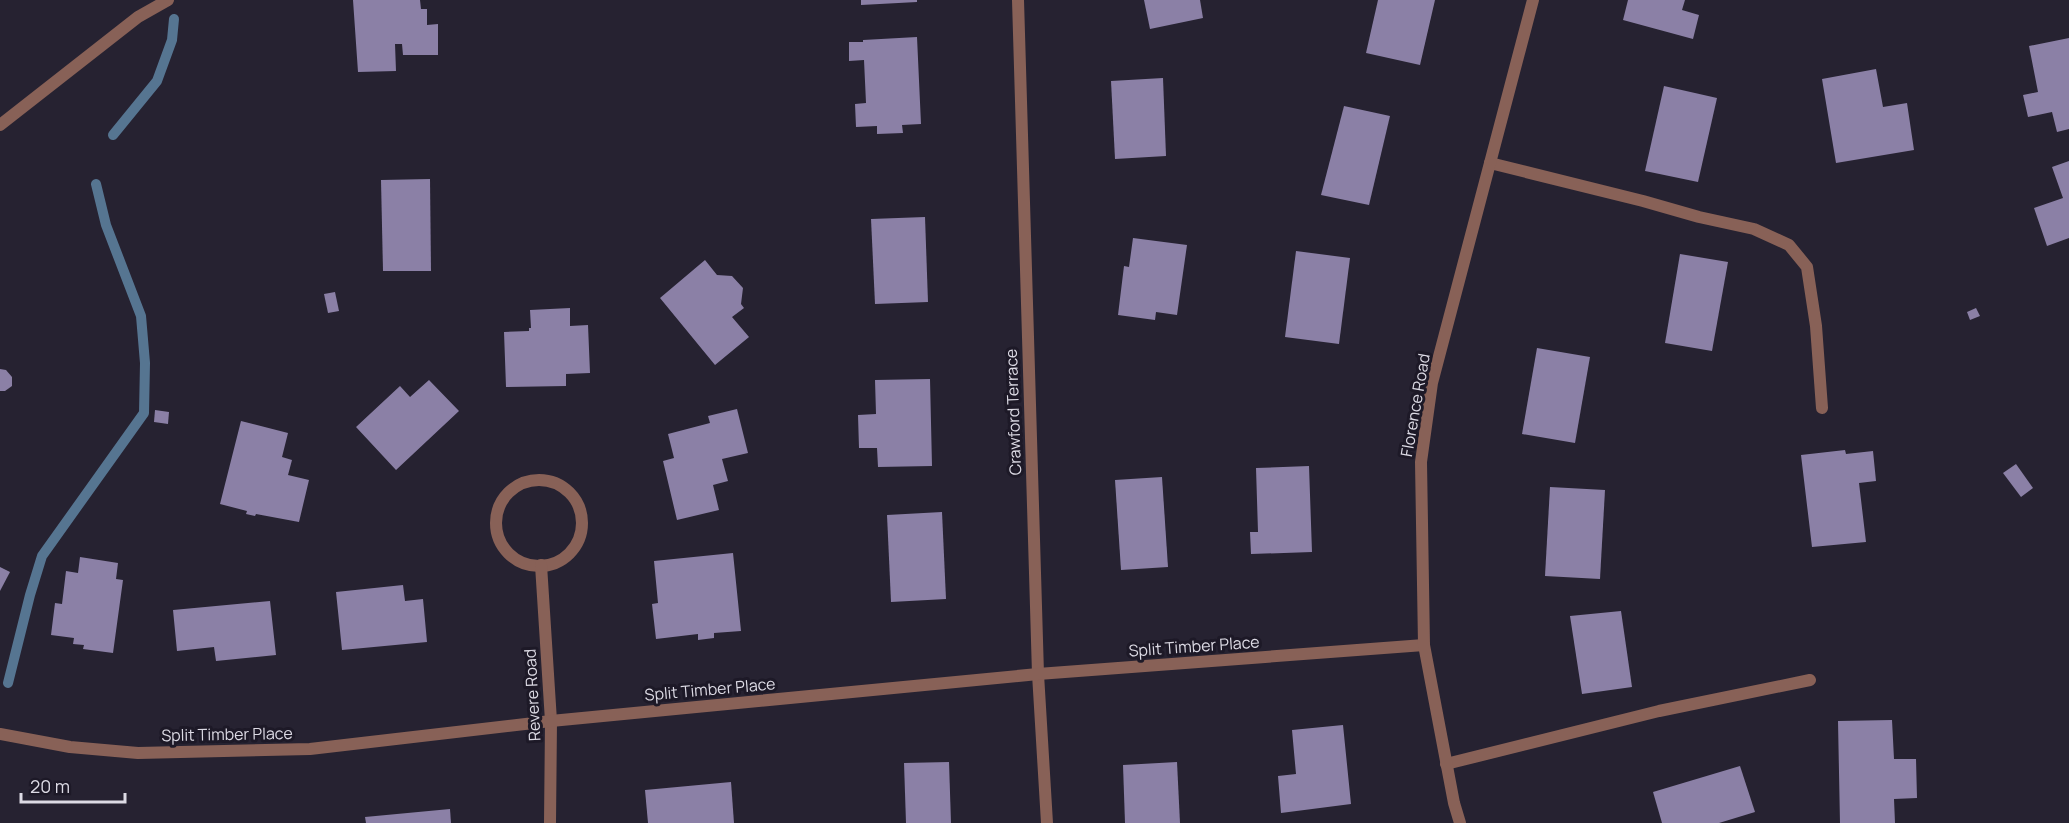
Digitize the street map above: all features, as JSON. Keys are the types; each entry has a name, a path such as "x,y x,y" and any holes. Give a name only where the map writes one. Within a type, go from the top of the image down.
{"street":[{"path":"0,126 138,17 168,0"},
{"name":"Crawford Terrace","path":"1018,0 1038,675 1047,823"},
{"name":"Florence Road","path":"1460,823 1446,764 1424,645 1421,462 1432,383 1533,0"},
{"path":"1490,163 1754,229 1789,245 1807,267 1822,408"},
{"path":"537,479 564,487 577,502 582,520 579,539 568,555 551,564 541,566 522,562 506,552 496,525 499,506 510,490 518,484 537,479"},
{"name":"Revere Road","path":"541,566 551,721 550,823"},
{"name":"Split Timber Place","path":"0,734 70,747 138,753 310,749 551,721 1038,675 1424,645"},
{"path":"1446,764 1659,711 1810,680"}],"building":[{"path":"353,0 420,0 421,9 427,9 427,25 438,24 438,55 403,55 402,44 395,44 396,71 358,72"},
{"path":"861,0 917,0 917,2 861,5"},
{"path":"1144,0 1200,0 1203,18 1150,29"},
{"path":"1378,0 1435,0 1420,65 1366,53"},
{"path":"1628,0 1685,0 1682,10 1699,15 1693,39 1623,20"},
{"path":"917,37 921,124 902,125 903,133 877,134 877,126 856,127 855,104 866,103 864,60 849,61 849,42"},
{"path":"2069,38 2069,129 2057,132 2052,112 2028,117 2023,95 2038,92 2029,46"},
{"path":"1876,69 1883,107 1907,103 1914,150 1836,163 1822,79"},
{"path":"1163,78 1166,156 1115,159 1111,81"},
{"path":"1664,86 1717,98 1698,182 1645,171"},
{"path":"1344,106 1390,116 1369,205 1321,195"},
{"path":"2069,161 2069,238 2047,246 2034,208 2063,198 2052,167"},
{"path":"430,179 431,271 383,271 381,180"},
{"path":"925,217 928,302 875,304 871,219"},
{"path":"1133,238 1187,245 1177,315 1156,312 1155,320 1118,315 1124,266 1129,267"},
{"path":"1296,251 1350,258 1339,344 1285,337"},
{"path":"1680,254 1728,262 1712,351 1665,343"},
{"path":"705,260 717,275 732,276 743,288 741,304 744,308 732,317 749,337 715,365 660,298"},
{"path":"335,292 339,311 328,313 324,294"},
{"path":"570,308 570,326 588,325 590,373 566,374 566,386 506,387 504,332 529,331 531,328 530,310"},
{"path":"1976,308 1980,316 1970,320 1967,312"},
{"path":"1537,348 1590,357 1575,443 1522,434"},
{"path":"0,369 6,370 12,377 12,386 5,391 0,391"},
{"path":"930,379 932,466 878,467 877,448 859,448 858,415 876,414 875,380"},
{"path":"429,380 459,411 396,470 356,427 400,386 410,397"},
{"path":"737,409 748,453 722,459 728,481 713,485 719,510 677,520 663,461 674,458 668,434 710,423 708,416"},
{"path":"155,410 169,412 168,424 154,422"},
{"path":"241,421 288,433 282,457 292,460 288,475 309,480 299,522 246,514 247,511 220,504"},
{"path":"1845,450 1846,454 1873,451 1876,481 1859,483 1866,542 1812,547 1801,455"},
{"path":"2016,464 2033,488 2021,497 2003,473"},
{"path":"1309,466 1312,552 1251,554 1250,532 1258,532 1256,468"},
{"path":"1162,477 1168,567 1121,570 1115,480"},
{"path":"1550,487 1605,490 1600,579 1545,576"},
{"path":"942,512 946,599 891,602 887,515"},
{"path":"733,553 741,631 714,633 714,638 698,640 698,634 656,639 652,604 658,603 654,561"},
{"path":"80,557 118,563 116,579 123,580 113,653 83,649 84,645 73,644 74,638 51,635 55,603 62,604 66,571 78,573"},
{"path":"0,567 10,572 0,591"},
{"path":"403,585 405,601 423,599 427,642 342,650 336,592"},
{"path":"270,601 276,655 216,661 214,647 177,651 173,610"},
{"path":"1621,611 1632,687 1582,694 1570,616"},
{"path":"1892,720 1894,759 1916,759 1917,798 1894,799 1895,823 1840,823 1838,721"},
{"path":"1343,725 1351,804 1281,813 1278,776 1296,774 1292,730"},
{"path":"949,762 951,823 906,823 904,763"},
{"path":"1177,762 1180,823 1125,823 1123,765"},
{"path":"1740,766 1755,812 1719,823 1662,823 1653,792"},
{"path":"731,782 734,823 648,823 645,790"},
{"path":"450,809 451,823 366,823 365,817"}],"waterway":[{"path":"113,135 157,81 172,40 174,19"},
{"path":"8,683 42,556 144,413 145,363 141,316 106,225 96,184"}]}
